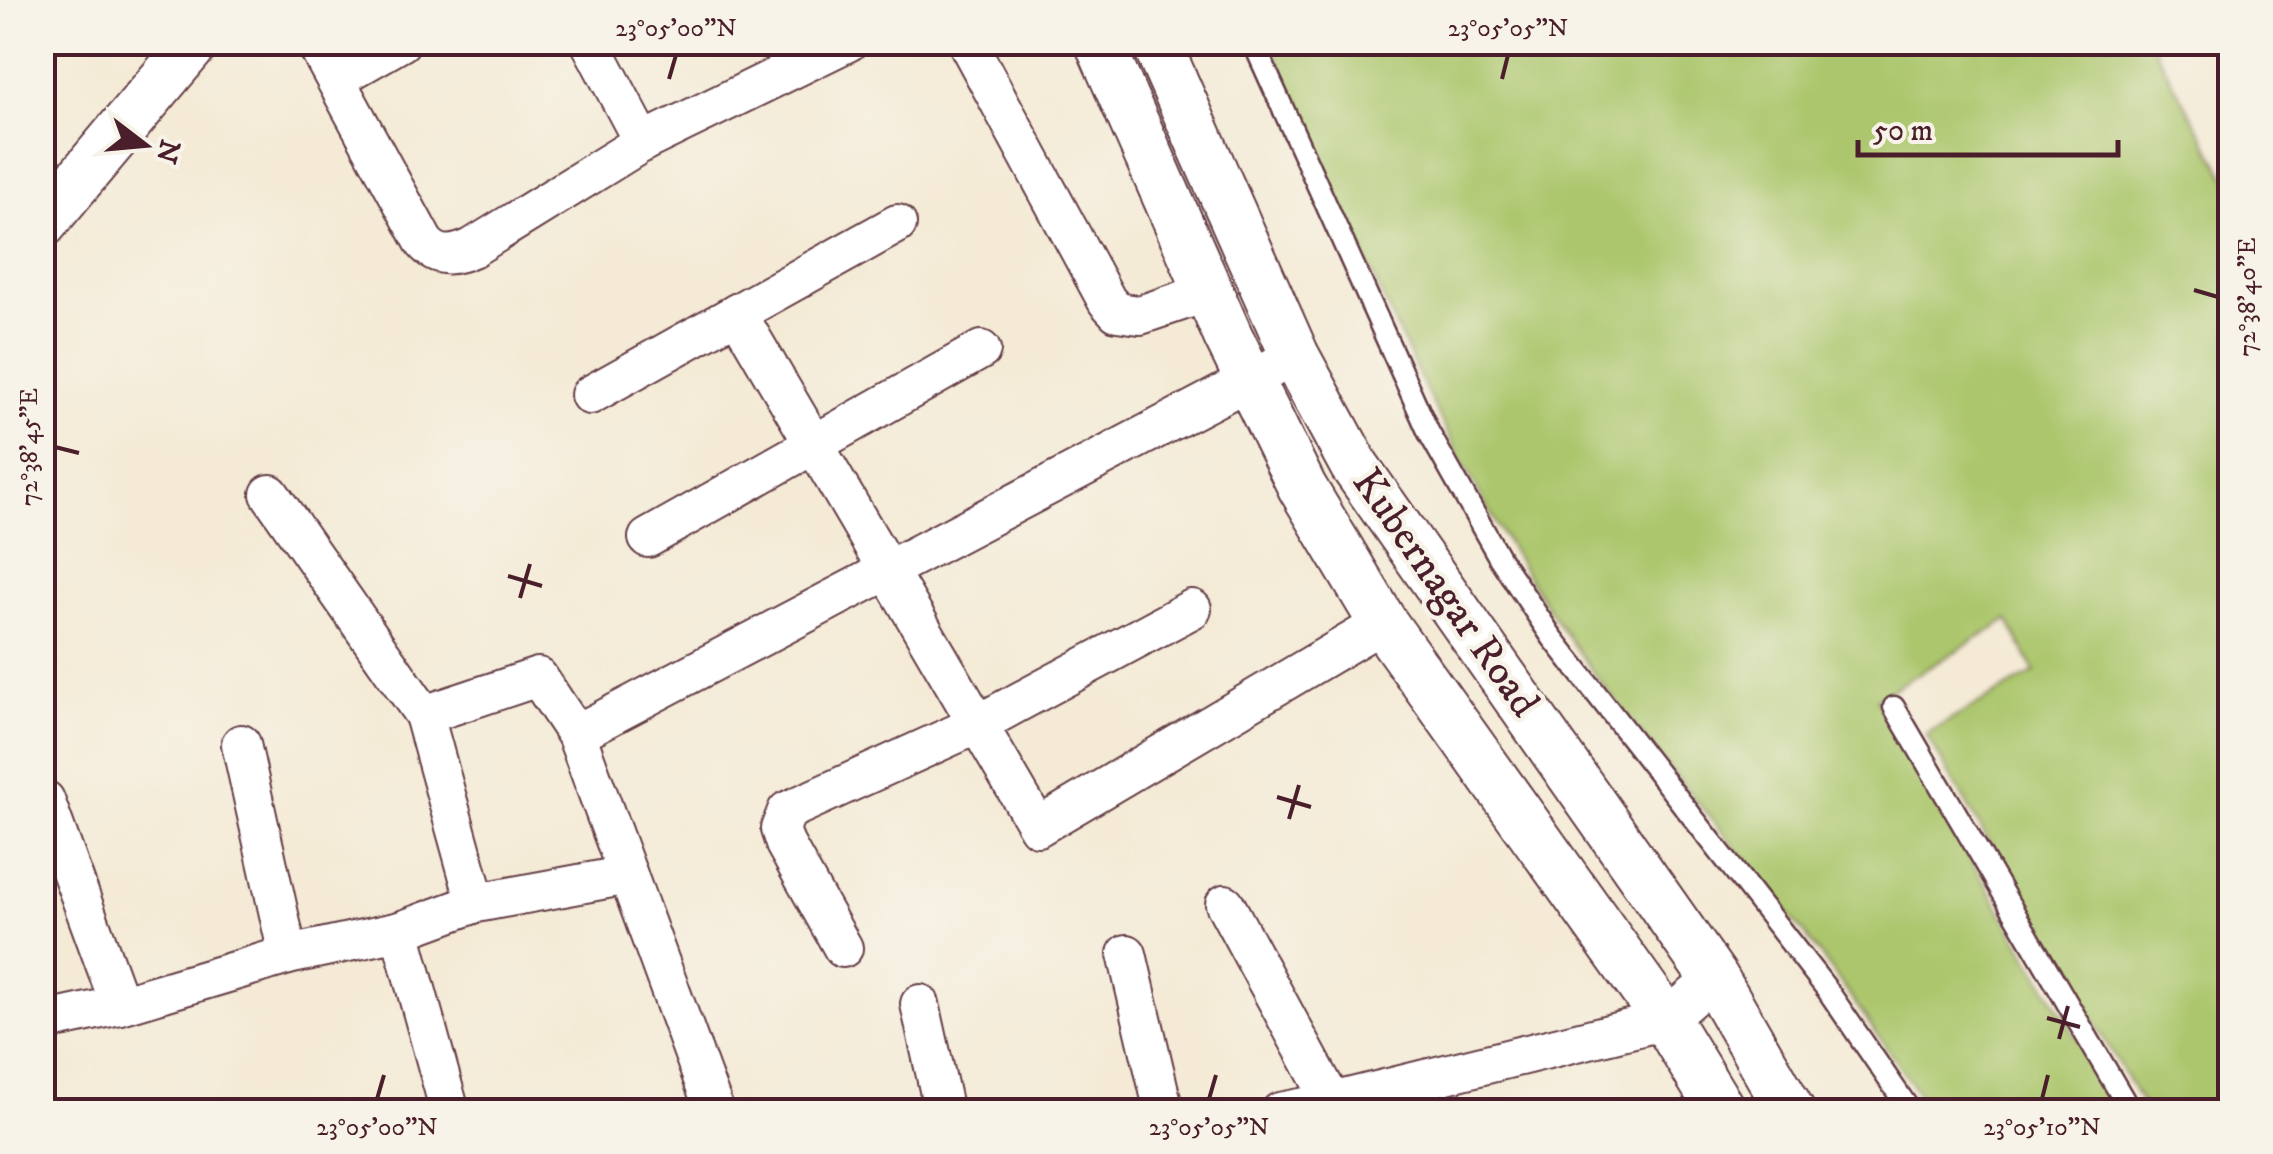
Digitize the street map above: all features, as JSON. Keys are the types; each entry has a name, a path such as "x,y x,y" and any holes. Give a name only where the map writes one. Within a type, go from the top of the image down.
{"street":[{"path":"42,224 195,42"},
{"path":"316,42 424,242 440,254 458,254 472,248 643,142 848,42"},
{"path":"336,79 401,42"},
{"path":"590,42 643,142"},
{"path":"966,42 1117,312 1140,316 1208,292"},
{"name":"Kubernagar Road","path":"1099,42 1249,382 1302,487 1383,622 1666,1020 1722,1112"},
{"name":"Kubernagar Road","path":"1156,42 1295,356 1354,464 1714,978 1791,1112"},
{"path":"590,394 896,224"},
{"path":"736,314 1038,827 1383,622"},
{"path":"648,538 981,350"},
{"path":"576,734 1295,356"},
{"path":"270,494 424,715 476,903"},
{"path":"843,948 784,844 782,819 787,811 978,724 1192,610"},
{"path":"424,715 538,677 576,734 715,1112"},
{"path":"242,744 288,955"},
{"path":"45,800 120,1004"},
{"path":"42,1022 120,1004 288,955 400,931 476,903 628,875"},
{"path":"1225,904 1332,1102"},
{"path":"400,931 450,1112"},
{"path":"1127,954 1164,1112"},
{"path":"1280,1112 1666,1020 1714,978"},
{"path":"920,1004 944,1112"}],"lane":[{"path":"1253,42 1429,433 1500,559 1552,637 1826,988 1911,1112"},
{"path":"1894,707 2131,1112"}],"green space":[{"path":"1944,42 1949,49 1960,42 2151,43 2230,184 2230,1111 2146,1111 1926,734 2035,672 2008,620 1876,699 2120,1111 1930,1111 1820,954 1624,712 1526,574 1421,380 1270,43"}]}
